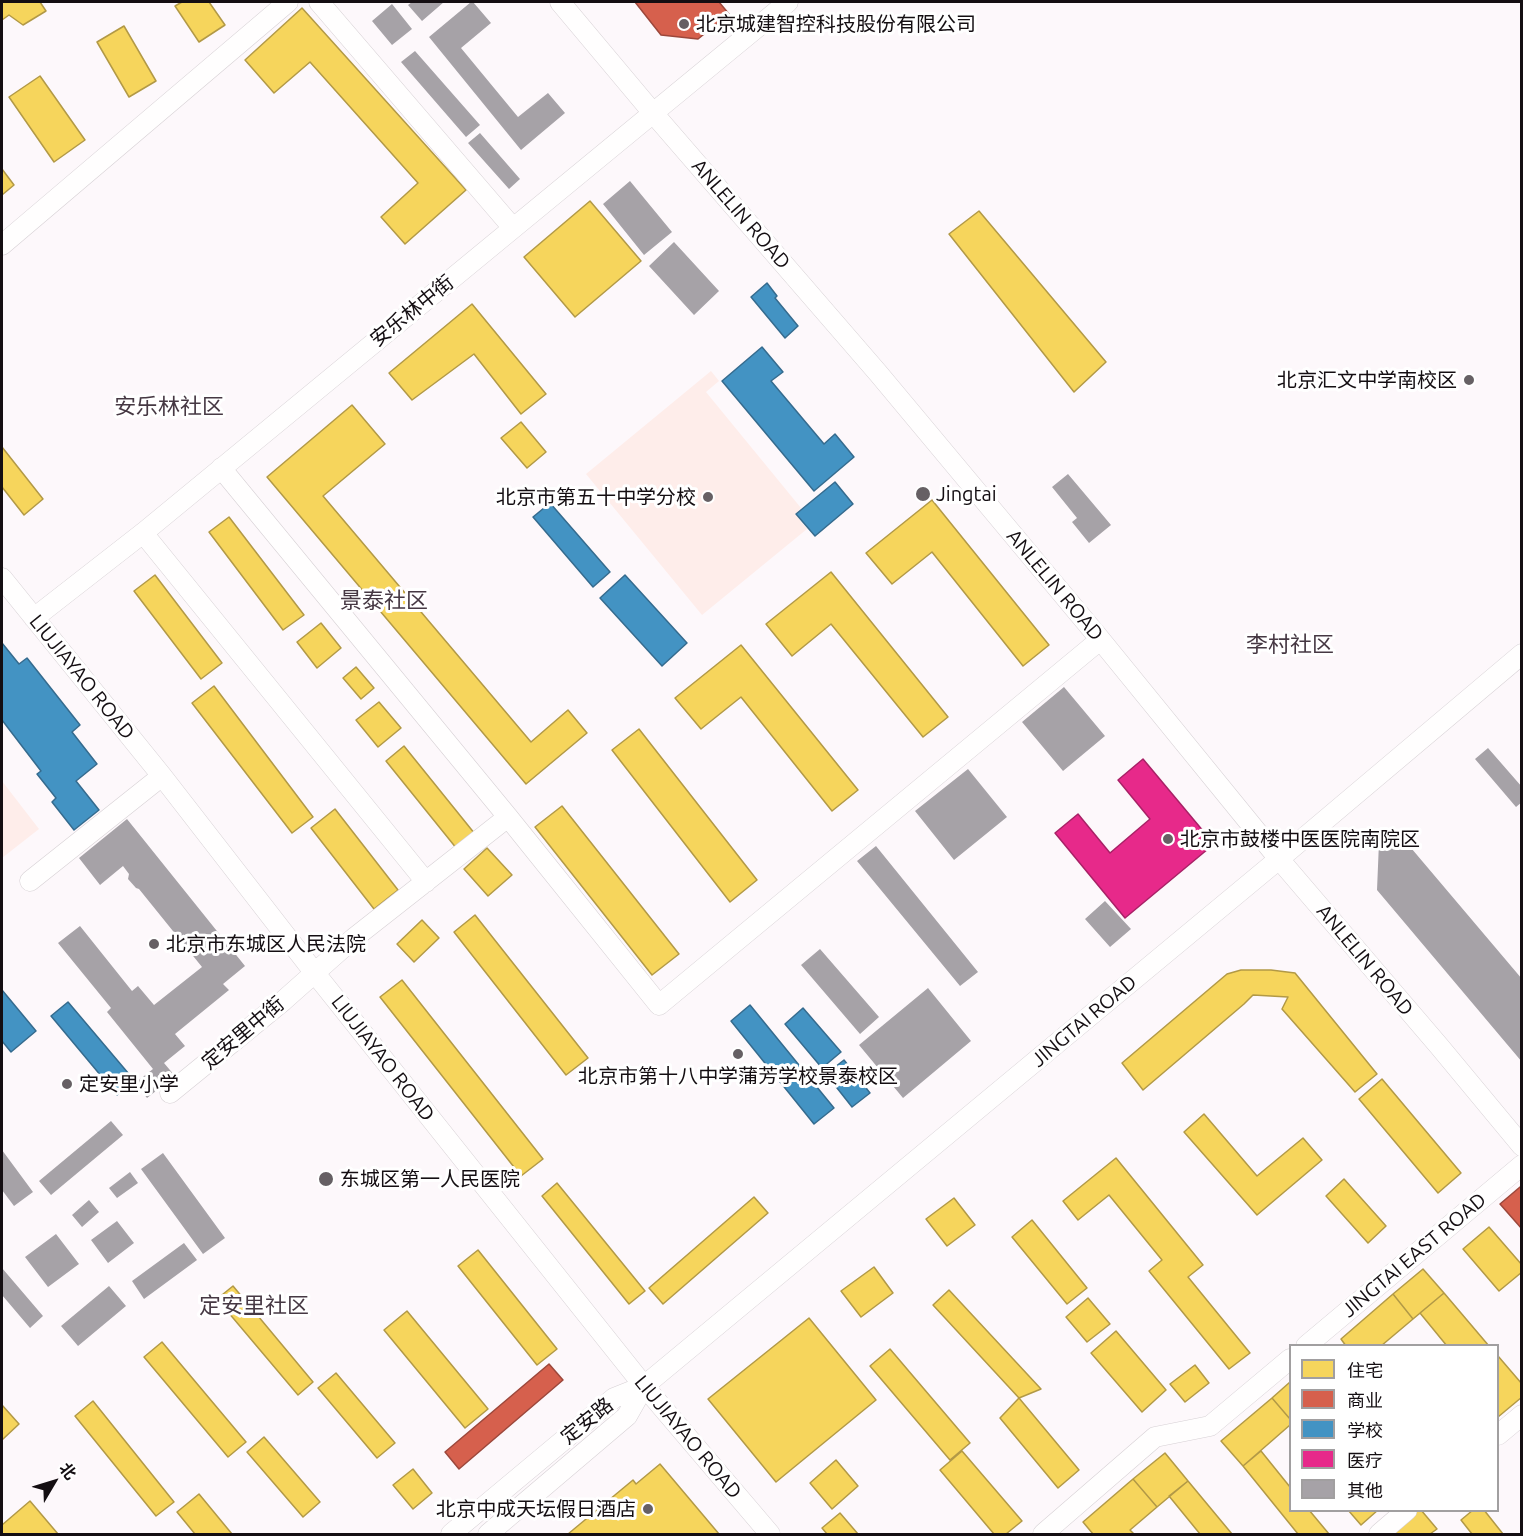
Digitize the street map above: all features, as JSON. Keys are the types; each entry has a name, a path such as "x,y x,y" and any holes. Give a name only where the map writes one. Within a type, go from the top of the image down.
{"street":[{"path":"2,245 288,2"},
{"path":"319,2 513,228"},
{"name":"ANLELIN ROAD","path":"560,2 878,373 1279,859 1521,1146"},
{"name":"安乐林中街","path":"34,618 143,532 788,2"},
{"path":"221,468 508,817 659,1005 1100,640"},
{"path":"143,532 426,882"},
{"name":"LIUJIAYAO ROAD","path":"2,578 162,776 314,972 644,1386 770,1534"},
{"name":"JINGTAI ROAD","path":"644,1386 1279,859 1521,654"},
{"path":"30,881 162,776"},
{"name":"定安里中街","path":"170,1093 283,1001 354,938 508,817"},
{"name":"JINGTAI EAST ROAD","path":"1308,1344 1521,1165"},
{"path":"1053,1531 1155,1437 1210,1426 1289,1360"},
{"name":"定安路","path":"451,1534 614,1398 644,1386"},
{"name":"定安路","path":"488,1534 627,1416 644,1386"},
{"path":"1499,1433 1521,1415"},
{"path":"1379,1534 1405,1512"}],"shaded area":[{"path":"711,371 719,381 706,392 801,508 795,514 807,529 702,615 586,474"},
{"path":"2,781 39,829 2,858"}],"building: 住宅":[{"path":"2,2 40,2 46,11 23,25 9,15 2,20"},
{"path":"182,2 209,2 225,25 199,42 175,6"},
{"path":"302,8 466,190 405,244 381,217 418,183 310,62 274,93 245,60"},
{"path":"124,26 156,81 129,97 97,42"},
{"path":"40,76 85,140 54,162 9,97"},
{"path":"2,169 14,185 2,195"},
{"path":"590,201 641,261 575,317 524,257"},
{"path":"979,211 1106,362 1074,392 949,234"},
{"path":"472,304 546,394 521,414 474,354 412,400 389,373"},
{"path":"352,405 385,444 323,496 531,742 568,710 587,733 526,784 267,477"},
{"path":"521,422 546,452 527,468 501,438"},
{"path":"2,447 43,499 24,515 2,487"},
{"path":"932,500 1049,645 1023,666 932,552 892,584 866,553"},
{"path":"229,517 304,615 283,630 209,532"},
{"path":"831,572 948,717 923,737 831,624 792,656 766,624"},
{"path":"155,575 222,663 201,679 134,591"},
{"path":"321,623 341,648 317,668 297,642"},
{"path":"741,645 858,790 832,811 741,697 701,729 675,698"},
{"path":"356,667 374,688 361,699 343,678"},
{"path":"214,686 313,817 292,833 192,703"},
{"path":"379,702 401,728 378,747 356,720"},
{"path":"639,729 757,880 730,902 612,750"},
{"path":"404,746 475,834 457,849 386,761"},
{"path":"562,806 679,954 652,975 535,827"},
{"path":"335,809 398,890 374,909 311,828"},
{"path":"487,848 512,875 488,896 464,869"},
{"path":"475,915 588,1058 566,1075 454,932"},
{"path":"422,920 439,938 414,962 397,944"},
{"path":"1241,970 1295,973 1377,1074 1355,1092 1282,1009 1288,997 1253,995 1143,1090 1122,1063 1227,974"},
{"path":"402,980 543,1159 521,1176 380,997"},
{"path":"1382,1079 1461,1173 1438,1193 1359,1099"},
{"path":"1204,1114 1257,1176 1303,1138 1322,1160 1257,1215 1184,1132"},
{"path":"1116,1158 1203,1265 1188,1277 1250,1353 1229,1369 1149,1271 1162,1260 1109,1195 1078,1220 1063,1201"},
{"path":"1344,1179 1386,1226 1368,1243 1326,1196"},
{"path":"557,1183 645,1291 629,1304 542,1196"},
{"path":"754,1197 768,1213 663,1304 649,1288"},
{"path":"954,1198 975,1225 947,1246 926,1219"},
{"path":"1032,1220 1087,1288 1067,1304 1012,1237"},
{"path":"1489,1227 1522,1265 1522,1272 1499,1291 1463,1249"},
{"path":"478,1250 557,1349 537,1365 458,1266"},
{"path":"874,1267 893,1293 861,1317 841,1291"},
{"path":"1423,1269 1444,1293 1413,1319 1393,1294"},
{"path":"233,1286 313,1382 298,1395 217,1299"},
{"path":"949,1290 1041,1389 1019,1398 933,1305"},
{"path":"1444,1293 1487,1344 1445,1344 1420,1313"},
{"path":"1393,1294 1413,1319 1383,1344 1345,1344 1341,1339"},
{"path":"1088,1298 1110,1324 1087,1342 1066,1317"},
{"path":"407,1311 488,1409 465,1428 384,1330"},
{"path":"809,1318 876,1400 776,1482 708,1399"},
{"path":"1116,1331 1166,1390 1142,1412 1091,1353"},
{"path":"162,1342 246,1442 228,1457 144,1357"},
{"path":"890,1349 970,1443 950,1460 870,1366"},
{"path":"1499,1357 1522,1384 1522,1397 1499,1416"},
{"path":"1195,1365 1209,1383 1185,1402 1170,1384"},
{"path":"336,1373 395,1443 377,1458 318,1388"},
{"path":"1289,1383 1289,1418 1272,1398"},
{"path":"1019,1398 1079,1470 1058,1488 1000,1418"},
{"path":"1272,1398 1289,1418 1289,1426 1243,1466 1221,1441"},
{"path":"93,1401 174,1502 156,1516 75,1416"},
{"path":"2,1405 19,1424 2,1440"},
{"path":"264,1437 320,1502 303,1517 247,1452"},
{"path":"962,1451 1022,1521 1006,1534 994,1534 940,1470"},
{"path":"1261,1451 1289,1486 1289,1512 1311,1512 1329,1534 1298,1534 1243,1466"},
{"path":"1165,1453 1188,1481 1157,1507 1133,1479"},
{"path":"836,1460 858,1486 832,1509 810,1483"},
{"name":"北京中成天坛假日酒店","path":"660,1464 719,1534 568,1534 633,1480 636,1484"},
{"path":"413,1469 432,1493 413,1509 393,1485"},
{"path":"1133,1479 1157,1507 1130,1530 1134,1534 1093,1534 1083,1522"},
{"path":"1188,1481 1232,1534 1200,1534 1169,1496"},
{"path":"199,1494 232,1534 195,1534 177,1512"},
{"path":"30,1501 58,1534 2,1534 2,1525"},
{"path":"1350,1512 1376,1512 1361,1525"},
{"path":"1411,1512 1423,1512 1437,1529 1430,1534 1393,1534"},
{"path":"1471,1512 1486,1512 1503,1534 1472,1534 1461,1520"},
{"path":"840,1513 858,1534 827,1534 822,1528"}],"building: 商业":[{"name":"北京城建智控科技股份有限公司","path":"635,2 719,2 729,14 698,39 661,35"},
{"path":"1520,1187 1522,1189 1522,1229 1500,1204"},
{"path":"549,1364 563,1380 459,1469 445,1452"}],"building: 学校":[{"path":"767,283 777,296 775,298 798,326 785,338 751,297"},
{"path":"762,347 783,372 771,381 824,444 835,434 854,457 814,491 722,381"},
{"path":"835,482 853,504 815,536 796,514"},
{"path":"550,503 610,572 593,587 533,517"},
{"path":"625,575 687,643 662,666 600,598"},
{"path":"2,643 19,664 27,658 80,725 72,732 97,764 76,781 99,810 74,830 52,802 56,798 37,774 41,771 2,720"},
{"path":"2,990 36,1031 11,1052 2,1041"},
{"path":"68,1002 134,1080 117,1095 51,1016"},
{"path":"750,1005 834,1108 814,1124 731,1021"},
{"path":"803,1008 841,1052 822,1068 785,1024"},
{"path":"844,1060 870,1093 852,1107 826,1074"}],"building: 医疗":[{"name":"北京市鼓楼中医医院南院区","path":"1143,759 1214,844 1125,918 1055,833 1078,814 1110,853 1150,819 1118,780"}],"building: 其他":[{"path":"412,2 444,2 422,21 408,5"},
{"path":"471,2 491,23 461,48 518,117 548,93 565,113 521,150 429,37"},
{"path":"392,4 412,29 392,45 372,21"},
{"path":"415,51 480,125 466,137 401,62"},
{"path":"480,133 520,179 509,189 468,143"},
{"path":"630,181 672,232 644,255 603,204"},
{"path":"674,242 719,291 694,315 649,266"},
{"path":"1068,474 1111,525 1089,543 1072,522 1077,518 1052,487"},
{"path":"1064,687 1105,736 1063,771 1022,722"},
{"path":"1488,748 1522,787 1522,802 1516,807 1475,759"},
{"path":"968,769 1007,817 954,860 915,811"},
{"path":"127,819 245,966 223,984 229,990 175,1034 185,1046 164,1063 175,1076 147,1098 135,1083 153,1069 107,1012 111,1008 58,943 80,926 132,991 138,986 154,1005 202,967 139,889 128,879 129,874 123,866 100,885 79,858"},
{"path":"1395,829 1522,979 1522,1062 1377,890 1379,842"},
{"path":"876,846 978,972 960,986 857,861"},
{"path":"1105,901 1131,929 1110,947 1085,919"},
{"path":"820,949 879,1017 860,1034 801,965"},
{"path":"928,988 971,1041 903,1098 859,1045"},
{"path":"111,1121 123,1135 51,1195 39,1181"},
{"path":"2,1150 33,1192 14,1206 2,1190"},
{"path":"163,1153 225,1238 203,1254 141,1169"},
{"path":"130,1172 138,1183 117,1198 109,1188"},
{"path":"89,1200 99,1212 82,1227 72,1215"},
{"path":"117,1221 134,1243 108,1263 91,1240"},
{"path":"56,1234 79,1264 48,1287 25,1257"},
{"path":"184,1243 197,1260 144,1299 132,1281"},
{"path":"2,1268 43,1316 30,1328 2,1295"},
{"path":"109,1286 126,1306 78,1346 61,1326"}],"place":[{"name":"北京城建智控科技股份有限公司","path":"684,24"},
{"name":"北京汇文中学南校区","path":"1469,380"},
{"name":"Jingtai","path":"923,494"},
{"name":"北京市第五十中学分校","path":"708,497"},
{"name":"北京市鼓楼中医医院南院区","path":"1168,839"},
{"name":"北京市东城区人民法院","path":"154,944"},
{"name":"北京市第十八中学蒲芳学校景泰校区","path":"738,1054"},
{"name":"定安里小学","path":"67,1084"},
{"name":"东城区第一人民医院","path":"326,1179"},
{"name":"北京中成天坛假日酒店","path":"648,1509"}],"district":[{"name":"安乐林社区","path":"169,407"},
{"name":"景泰社区","path":"384,601"},
{"name":"李村社区","path":"1290,645"},
{"name":"定安里社区","path":"254,1306"}]}
